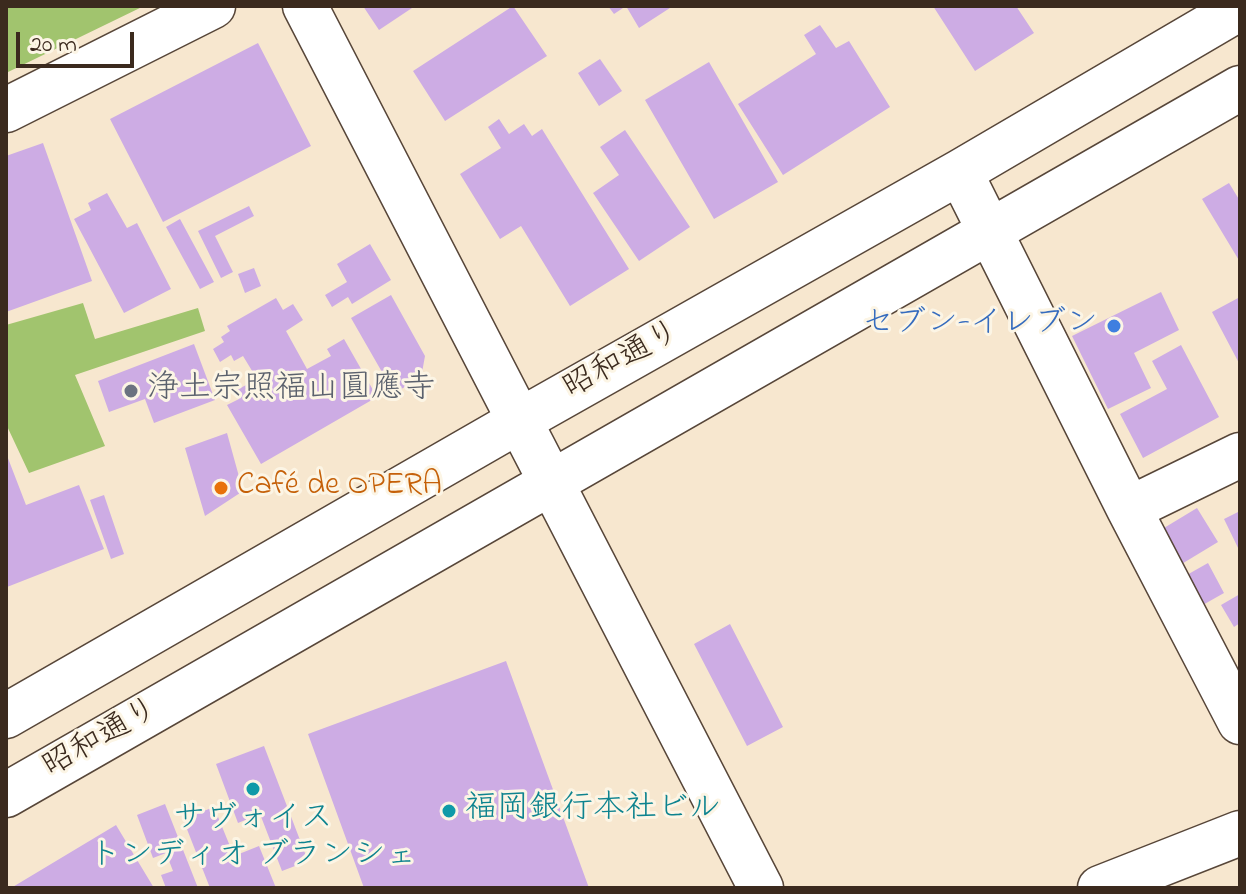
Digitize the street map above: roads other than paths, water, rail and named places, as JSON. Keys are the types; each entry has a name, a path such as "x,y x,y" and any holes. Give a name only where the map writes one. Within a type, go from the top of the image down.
{"street":[{"path":"6,110 213,6"},
{"path":"305,6 761,888"},
{"name":"昭和通り","path":"6,716 960,172 1240,8"},
{"name":"昭和通り","path":"6,795 1240,88"},
{"path":"960,172 1240,722"},
{"path":"1129,509 1240,455"},
{"path":"1100,888 1240,833"}],"place":[{"name":"セブン-イレブン","path":"1114,326"},
{"name":"浄土宗照福山圓應寺","path":"131,391"},
{"name":"Café de OPERA","path":"221,488"},
{"name":"サヴォイス トンディオ ブランシェ","path":"253,789"},
{"name":"福岡銀行本社ビル","path":"449,811"}]}
